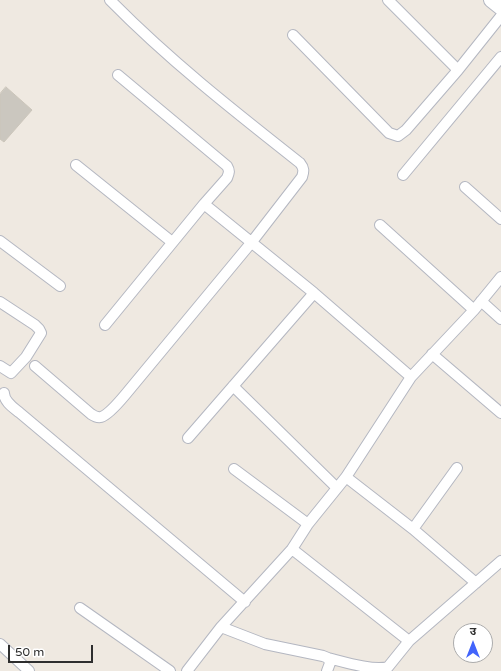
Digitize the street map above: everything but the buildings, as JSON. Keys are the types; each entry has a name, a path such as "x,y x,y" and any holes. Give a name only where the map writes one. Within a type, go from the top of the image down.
{"main road":[{"path":"491,0 501,8"}],"street":[{"path":"35,366 91,414 96,417 101,417 106,414 125,395 251,243 302,177 304,172 304,167 207,90 163,52 110,0"},
{"path":"388,0 458,70"},
{"path":"293,35 389,133 398,136 406,130 458,70 501,16"},
{"path":"403,175 501,57"},
{"path":"105,325 172,242 227,178 229,169 118,75"},
{"path":"76,165 172,242"},
{"path":"465,187 501,219"},
{"path":"204,204 314,294 411,377"},
{"path":"380,225 474,310"},
{"path":"0,241 60,286"},
{"path":"187,671 221,627 292,549 308,524 346,477 411,377 474,310 501,277"},
{"path":"188,438 314,294"},
{"path":"481,301 501,319"},
{"path":"0,302 39,328 41,333 26,357 11,373 0,366"},
{"path":"432,354 501,413"},
{"path":"233,386 337,488"},
{"path":"4,393 4,397 7,401 20,413 245,602"},
{"path":"234,468 308,524"},
{"path":"413,529 457,468"},
{"path":"346,477 413,529 476,583"},
{"path":"292,549 409,641"},
{"path":"221,627 265,644 323,656 370,669 383,669 388,667 409,641 501,561"},
{"path":"80,608 170,671"},
{"path":"0,644 30,671"},
{"path":"327,671 330,662 328,658"}]}
